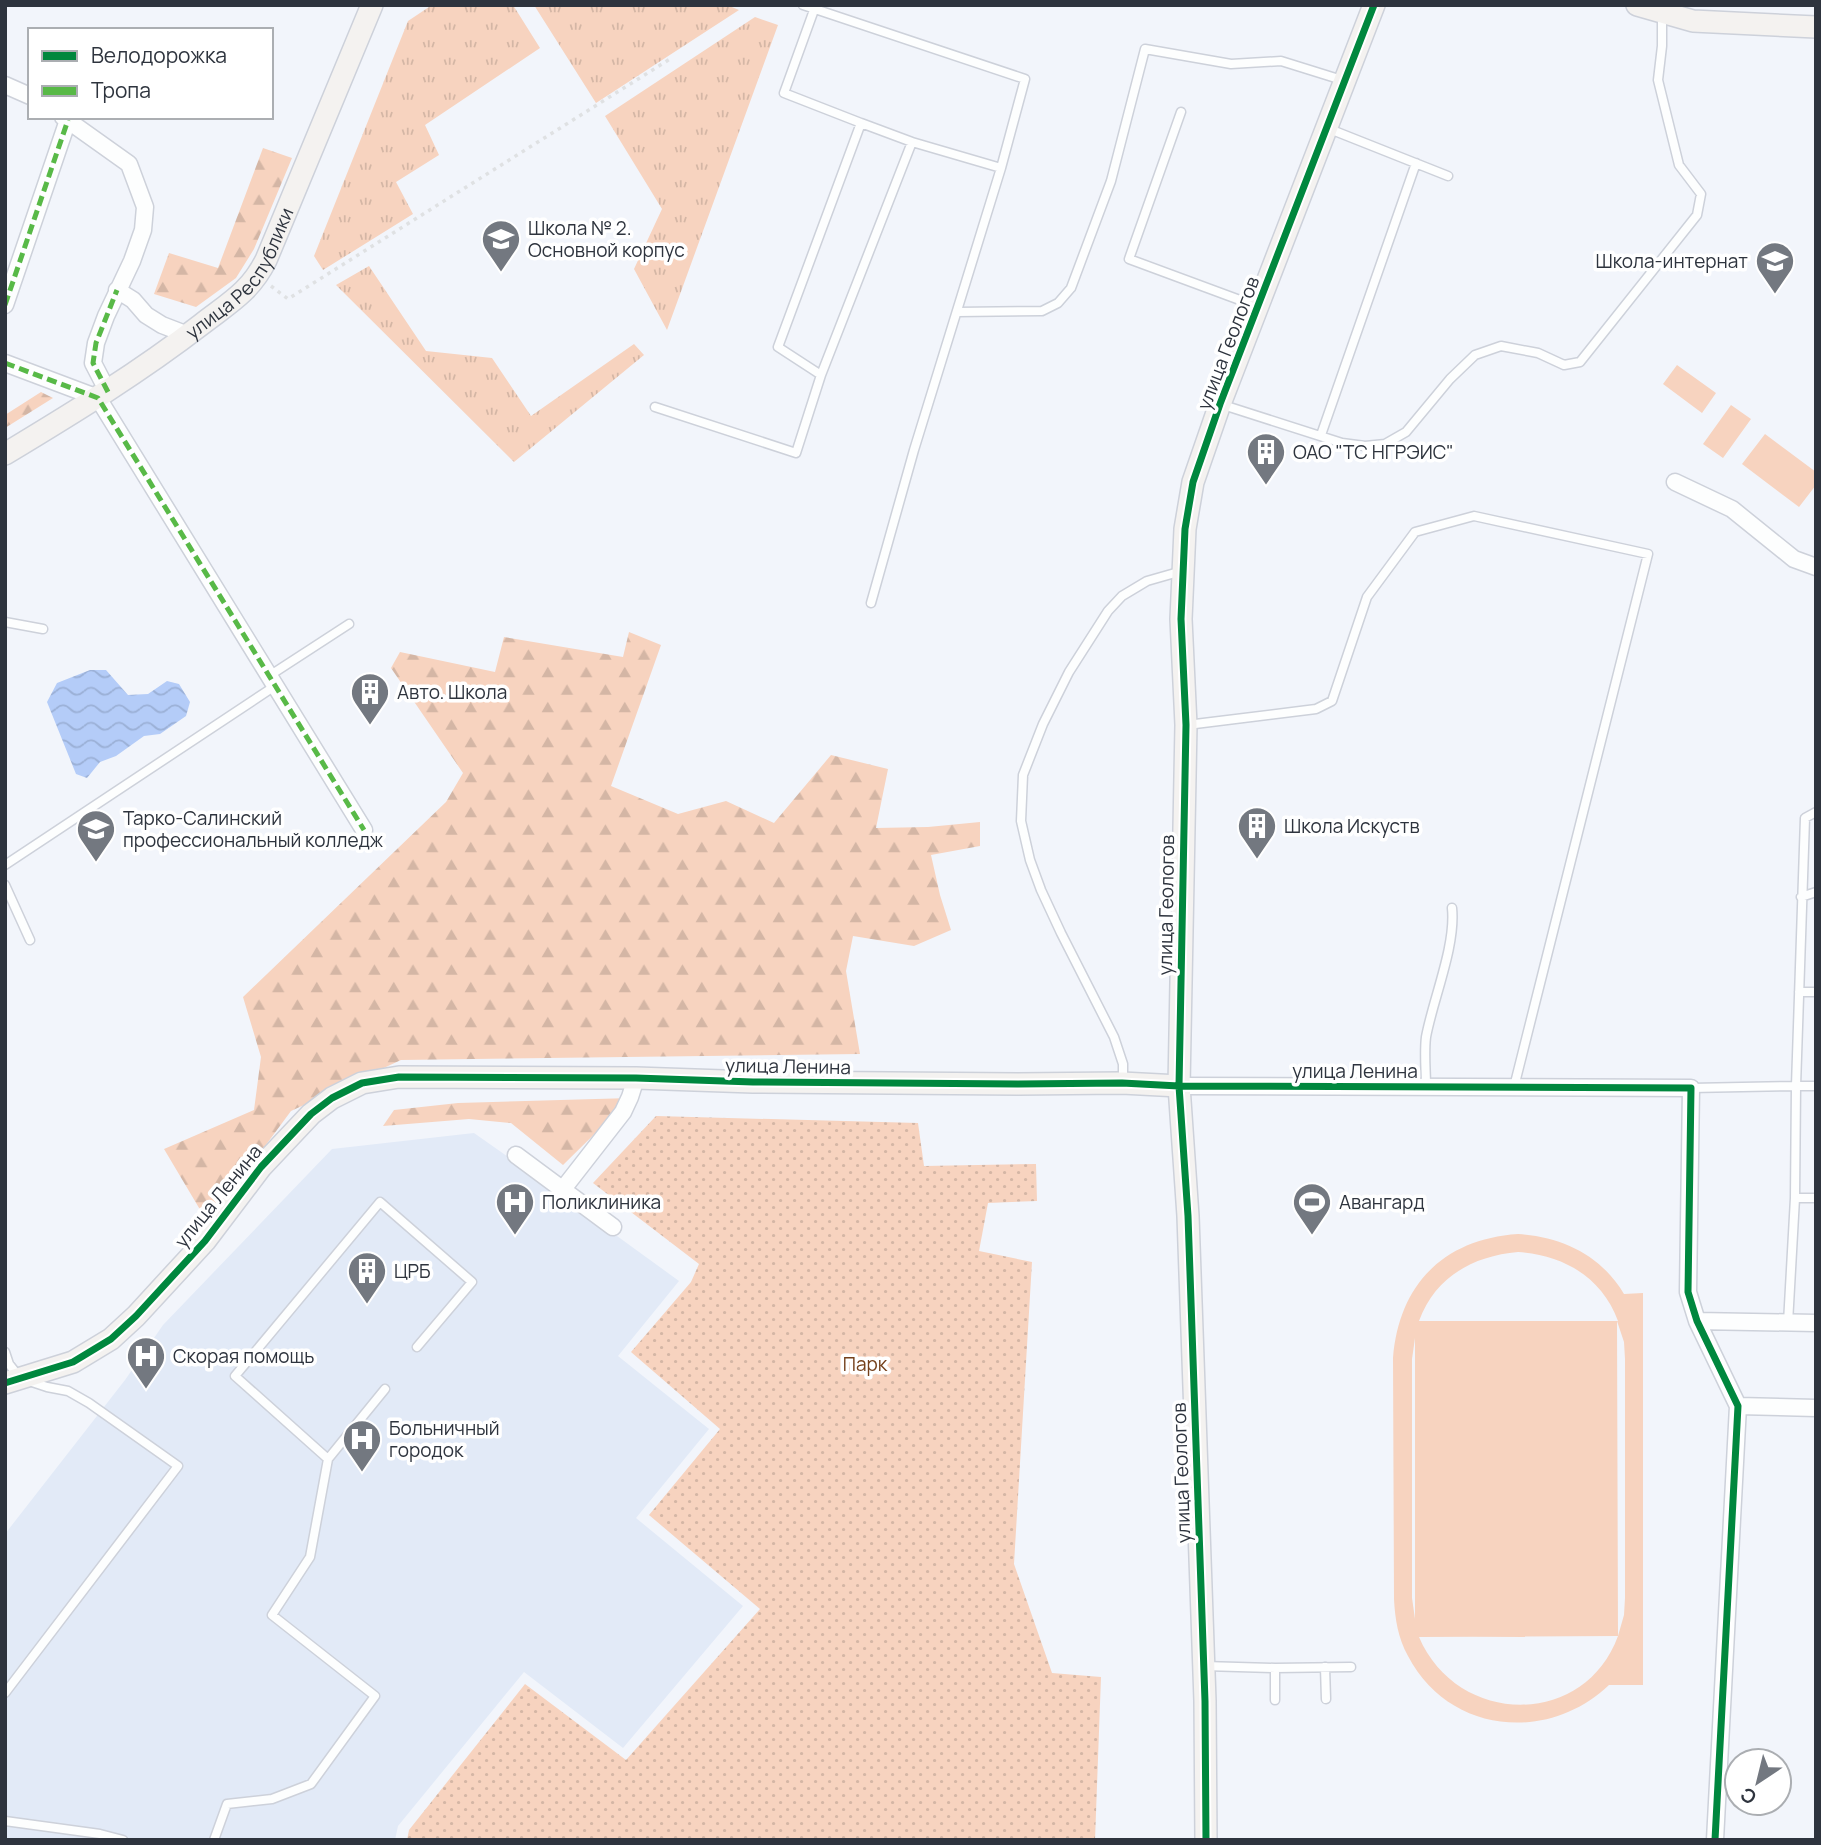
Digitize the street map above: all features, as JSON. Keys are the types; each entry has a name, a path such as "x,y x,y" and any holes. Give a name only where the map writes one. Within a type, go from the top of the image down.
{"street":[{"name":"улица Республики","path":"5,454 103,395 188,335 248,288 258,276 372,5"},
{"name":"улица Геологов","path":"1206,1840 1188,1216 1179,1086 1186,725 1181,619 1185,529 1193,482 1220,404 1374,5"},
{"path":"1637,5 1693,21 1816,27"},
{"path":"5,85 28,95"},
{"path":"5,305 65,119 129,164 145,207 143,230 132,261 96,343 93,363 103,395 272,681 364,830"},
{"path":"117,290 133,300 146,315 162,325 188,335"},
{"path":"5,363 103,395"},
{"path":"1675,482 1732,509 1794,559 1816,567"},
{"name":"улица Ленина","path":"13,1380 73,1362 111,1339 136,1316 205,1241 261,1167 287,1138 332,1098 362,1083 399,1077 1122,1083 1179,1086 1691,1088"},
{"path":"563,1189 623,1112 636,1078"},
{"path":"1691,1088 1688,1292 1697,1321 1738,1406 1715,1840"},
{"path":"516,1155 613,1227"},
{"path":"1697,1321 1816,1323"},
{"path":"1738,1406 1816,1408"}],"lane":[{"path":"803,5 1025,79 871,603"},
{"path":"814,10 784,93 912,142 1001,168"},
{"name":"улица Геологов","path":"1220,404 1342,443 1365,446 1385,444 1406,432 1450,379 1475,355 1501,345 1538,353 1564,365 1580,362 1697,215 1701,194 1679,165 1658,80 1662,13"},
{"path":"957,312 1042,311 1058,303 1071,288 1111,181 1145,49 1231,64 1281,61 1345,81"},
{"path":"1181,112 1129,259 1259,307"},
{"path":"821,375 778,347 861,123"},
{"path":"1327,128 1448,176"},
{"path":"655,407 796,453 821,375 912,142"},
{"path":"1321,435 1416,163"},
{"path":"1186,725 1315,709 1332,701 1367,597 1415,532 1474,516 1648,554 1514,1087"},
{"path":"1122,1083 1123,1065 1114,1037 1041,890 1030,860 1021,821 1023,775 1043,724 1069,672 1108,611 1122,596 1147,581 1182,571"},
{"path":"5,622 43,629"},
{"path":"5,865 272,681 349,624"},
{"path":"1788,1323 1795,1198 1805,818 1816,813"},
{"path":"5,885 30,940"},
{"path":"1801,897 1816,892"},
{"path":"1426,1087 1426,1040 1450,940 1453,916 1451,908"},
{"path":"1799,992 1816,992"},
{"path":"1691,1088 1816,1086"},
{"path":"1795,1198 1816,1198"},
{"path":"328,1459 235,1376 380,1202 472,1282 417,1348"},
{"path":"5,1352 13,1380 68,1391 178,1466 5,1693"},
{"path":"214,1840 227,1804 272,1799 311,1784 375,1696 272,1615 310,1557 328,1459 385,1389"},
{"path":"1203,1666 1351,1667"},
{"path":"1325,1667 1325,1699"},
{"path":"1275,1668 1275,1700"},
{"path":"5,1821 100,1833 123,1840"}],"path":[{"path":"258,276 288,299 670,59"}],"shaded area":[{"name":"Больничный городок","path":"474,1133 679,1281 618,1356 709,1429 636,1518 743,1606 623,1748 524,1672 398,1826 395,1840 5,1838 5,1534 125,1380 163,1325 332,1149"}],"green space":[{"path":"432,5 513,5 540,48 425,125 439,155 396,182 413,214 323,270 314,256 408,21"},
{"path":"534,5 727,5 739,10 596,103"},
{"path":"755,17 778,25 667,330 634,269 662,209 605,116"},
{"path":"263,148 292,158 254,249 236,278 196,307 154,294 169,253 218,268"},
{"path":"369,266 426,351 492,358 531,416 634,344 644,355 514,462 336,285"},
{"path":"1677,365 1716,393 1702,413 1663,384"},
{"path":"41,392 53,398 5,428 5,415"},
{"path":"1731,405 1751,419 1723,458 1703,444"},
{"path":"1765,434 1816,472 1816,485 1799,507 1742,464"},
{"path":"629,632 661,645 611,786 678,814 726,801 774,823 831,755 888,769 876,828 980,822 980,846 931,855 951,930 914,946 853,936 846,971 860,1054 401,1060 291,1111 208,1223 164,1149 254,1110 261,1057 243,997 446,802 463,773 391,668 400,652 495,672 504,637 623,657"},
{"path":"631,1098 563,1165 511,1123 469,1119 383,1126 394,1110 458,1103"},
{"name":"Парк","path":"656,1116 918,1123 924,1166 1036,1164 1037,1201 988,1203 979,1251 1032,1262 1014,1564 1052,1673 1101,1677 1095,1840 407,1840 409,1830 525,1684 626,1760 760,1609 649,1515 720,1429 631,1352 691,1282 699,1264 593,1183"},
{"path":"1518,1234 1565,1244 1579,1250 1604,1269 1624,1294 1643,1293 1643,1685 1609,1685 1584,1704 1557,1716 1529,1722 1500,1722 1473,1715 1448,1701 1426,1682 1408,1656 1399,1635 1394,1606 1393,1358 1397,1332 1405,1308 1430,1270 1468,1245","holes":["1518,1252 1550,1258 1579,1271 1602,1292 1618,1321 1419,1321 1435,1292 1445,1281 1471,1264 1486,1258","1617,1321 1624,1342 1625,1598 1618,1636","1415,1338 1415,1619 1412,1598 1412,1359","1618,1636 1601,1666 1578,1688 1550,1701 1520,1705 1490,1700 1461,1687 1437,1666 1419,1637"]}],"water":[{"path":"90,670 106,670 128,695 148,694 167,681 179,684 190,702 186,716 160,734 144,736 116,756 100,762 87,778 76,774 47,702 57,683"}],"marked path":[{"path":"5,305 68,120"},
{"path":"108,392 93,363 96,343 117,290"},
{"path":"5,363 98,398 364,830"}],"cycle path":[{"path":"1206,1840 1205,1701 1188,1216 1179,1086 1186,725 1181,619 1185,529 1193,482 1220,404 1374,5"},
{"path":"5,1383 73,1362 111,1339 136,1316 205,1241 261,1167 311,1114 332,1098 362,1083 399,1077 1122,1083 1179,1086 1691,1088 1688,1292 1697,1321 1738,1406 1715,1840"}],"place":[{"name":"Школа № 2. Основной корпус","path":"501,273"},
{"name":"Школа-интернат","path":"1775,295"},
{"name":"ОАО \"ТС НГРЭИС\"","path":"1266,486"},
{"name":"Авто. Школа","path":"370,726"},
{"name":"Школа Искуств","path":"1257,860"},
{"name":"Тарко-Салинский профессиональный колледж","path":"96,863"},
{"name":"Поликлиника","path":"515,1236"},
{"name":"Авангард","path":"1312,1236"},
{"name":"ЦРБ","path":"367,1305"},
{"name":"Скорая помощь","path":"146,1390"},
{"name":"Больничный городок","path":"362,1473"}]}
